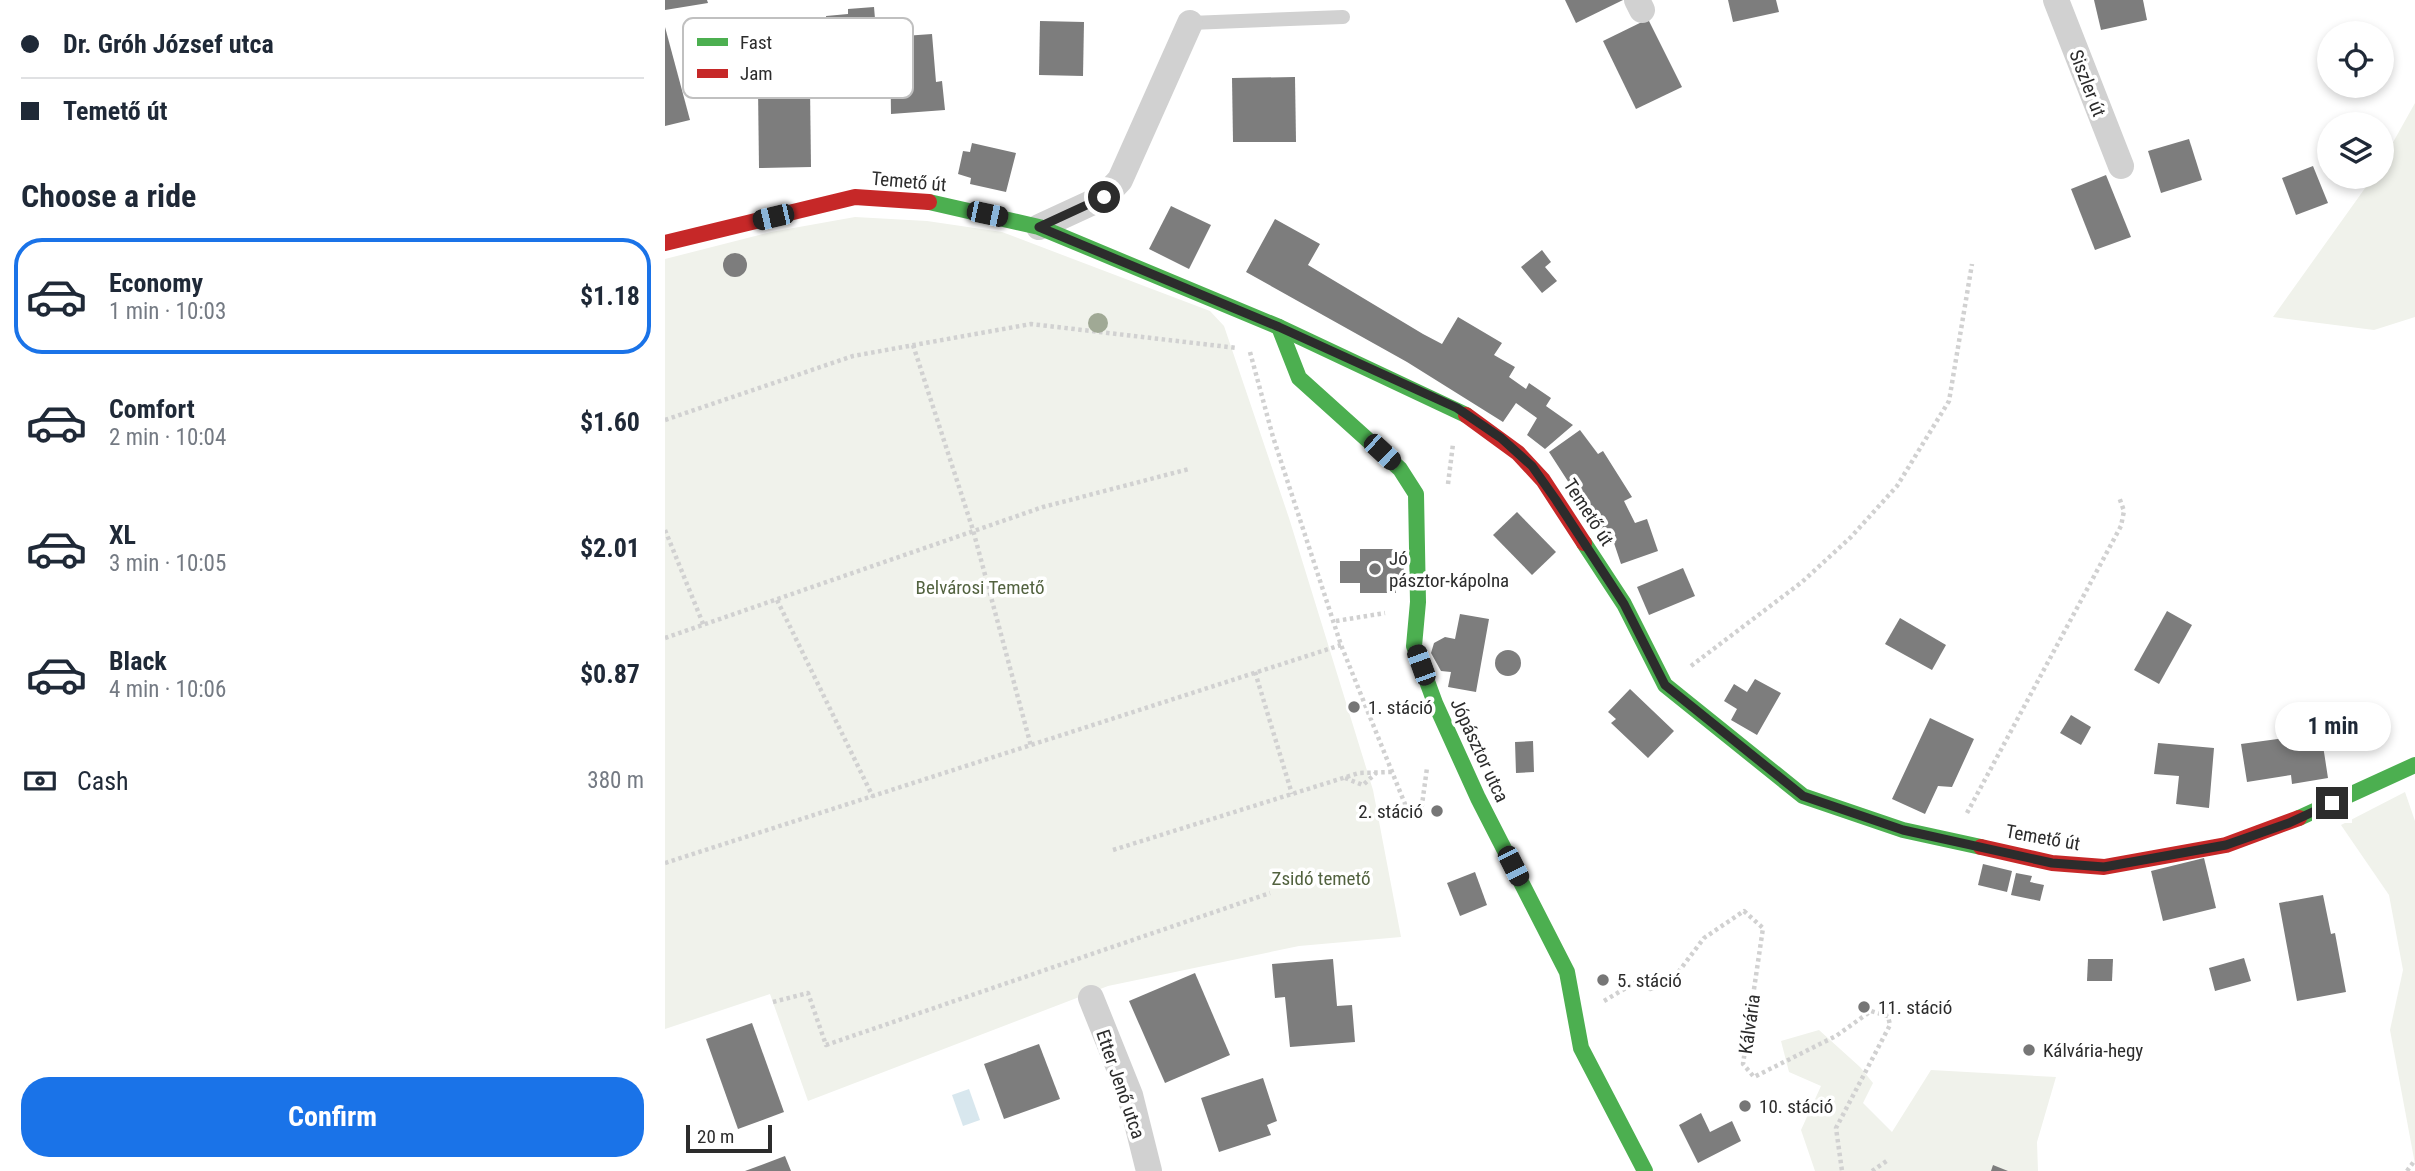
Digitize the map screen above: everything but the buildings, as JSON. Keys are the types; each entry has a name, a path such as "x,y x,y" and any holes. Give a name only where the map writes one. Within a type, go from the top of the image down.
{"street":[{"name":"Siszler út","path":"2056,0 2121,166"},
{"path":"1039,227 1104,197 1119,180 1190,23"},
{"name":"Temető út","path":"665,243 855,197 936,203 1039,227 1279,327 1457,408 1518,453 1543,480 1624,604 1665,685 1803,796 1903,830 2052,863 2104,867 2226,845 2289,823 2415,765"},
{"name":"Jópásztor utca","path":"1279,327 1299,377 1400,469 1416,494 1418,602 1414,646 1435,703 1478,797 1567,972 1581,1048 1645,1171"},
{"name":"Etter Jenő utca","path":"1091,998 1129,1095 1149,1171"}],"lane":[{"path":"1190,23 1343,17"}],"path":[{"path":"1665,685 1802,582 1851,537 1898,486 1949,401 1972,264"},
{"path":"665,420 853,356 1031,324 1250,349 1273,437 1341,645 1411,819 1421,812 1428,758"},
{"path":"913,345 973,530 1031,746"},
{"path":"665,638 973,530 1043,508 1189,469"},
{"path":"1952,840 2121,526 2124,511 2119,496"},
{"path":"665,530 705,625"},
{"path":"777,600 873,797"},
{"path":"665,863 1341,645"},
{"path":"1255,672 1292,794"},
{"path":"1343,778 1363,785 1377,772"},
{"path":"1113,850 1343,778 1392,772"},
{"path":"773,1002 809,993 825,1045 1270,893"},
{"name":"Kálvária","path":"1576,1018 1641,979 1650,989 1670,983 1704,939 1744,911 1763,928 1743,1064 1754,1077 1836,1036 1871,1011 1888,1016 1890,1026 1836,1128 1842,1171"},
{"path":"1872,1171 1888,1160"},
{"path":"2407,1171 2415,1160"}],"green space":[{"path":"2415,103 2415,317 2374,330 2273,317 2364,189 2394,189 2394,141"},
{"name":"Belvárosi Temető","path":"855,217 927,221 1002,232 1210,311 1224,326 1289,518 1373,790 1401,937 1299,946 1108,986 808,1101 770,994 665,1029 665,259 771,232"},
{"path":"2405,792 2415,821 2415,1164 2390,1030 2403,970 2389,895 2341,825"},
{"path":"1819,1030 1860,1067 1873,1083 1863,1103 1892,1132 1931,1070 2056,1077 2037,1142 2038,1171 1815,1171 1801,1130 1821,1086 1789,1072 1781,1041"}],"shaded area":[{"path":"969,1089 980,1120 963,1126 952,1095"}],"traffic: fast":[{"path":"929,202 1039,227 1279,327 1466,415"},
{"path":"1279,327 1299,378 1400,469 1416,494 1418,602 1414,646 1435,703 1478,798 1567,972 1581,1048 1645,1171"},
{"path":"1584,543 1624,604 1665,685 1803,796 1903,830 1981,847"},
{"path":"2299,818 2415,765"}],"traffic: jam":[{"path":"665,243 855,197 929,202"},
{"path":"1466,415 1518,453 1543,480 1584,543"},
{"path":"1981,847 2052,863 2104,867 2226,845 2299,818"}],"place":[{"name":"Jó pásztor-kápolna","path":"1375,569"},
{"name":"1. stáció","path":"1354,707"},
{"name":"2. stáció","path":"1437,811"},
{"name":"5. stáció","path":"1603,980"},
{"name":"11. stáció","path":"1864,1007"},
{"name":"Kálvária-hegy","path":"2029,1050"},
{"name":"10. stáció","path":"1745,1106"}],"route":[{"path":"1104,197 1039,227 1279,327 1457,408 1501,438 1532,466 1543,480 1624,604 1665,685 1803,796 1903,830 2052,863 2104,867 2226,845 2289,823 2332,803"}],"park label":[{"name":"Zsidó temető","path":"1321,878"}]}
